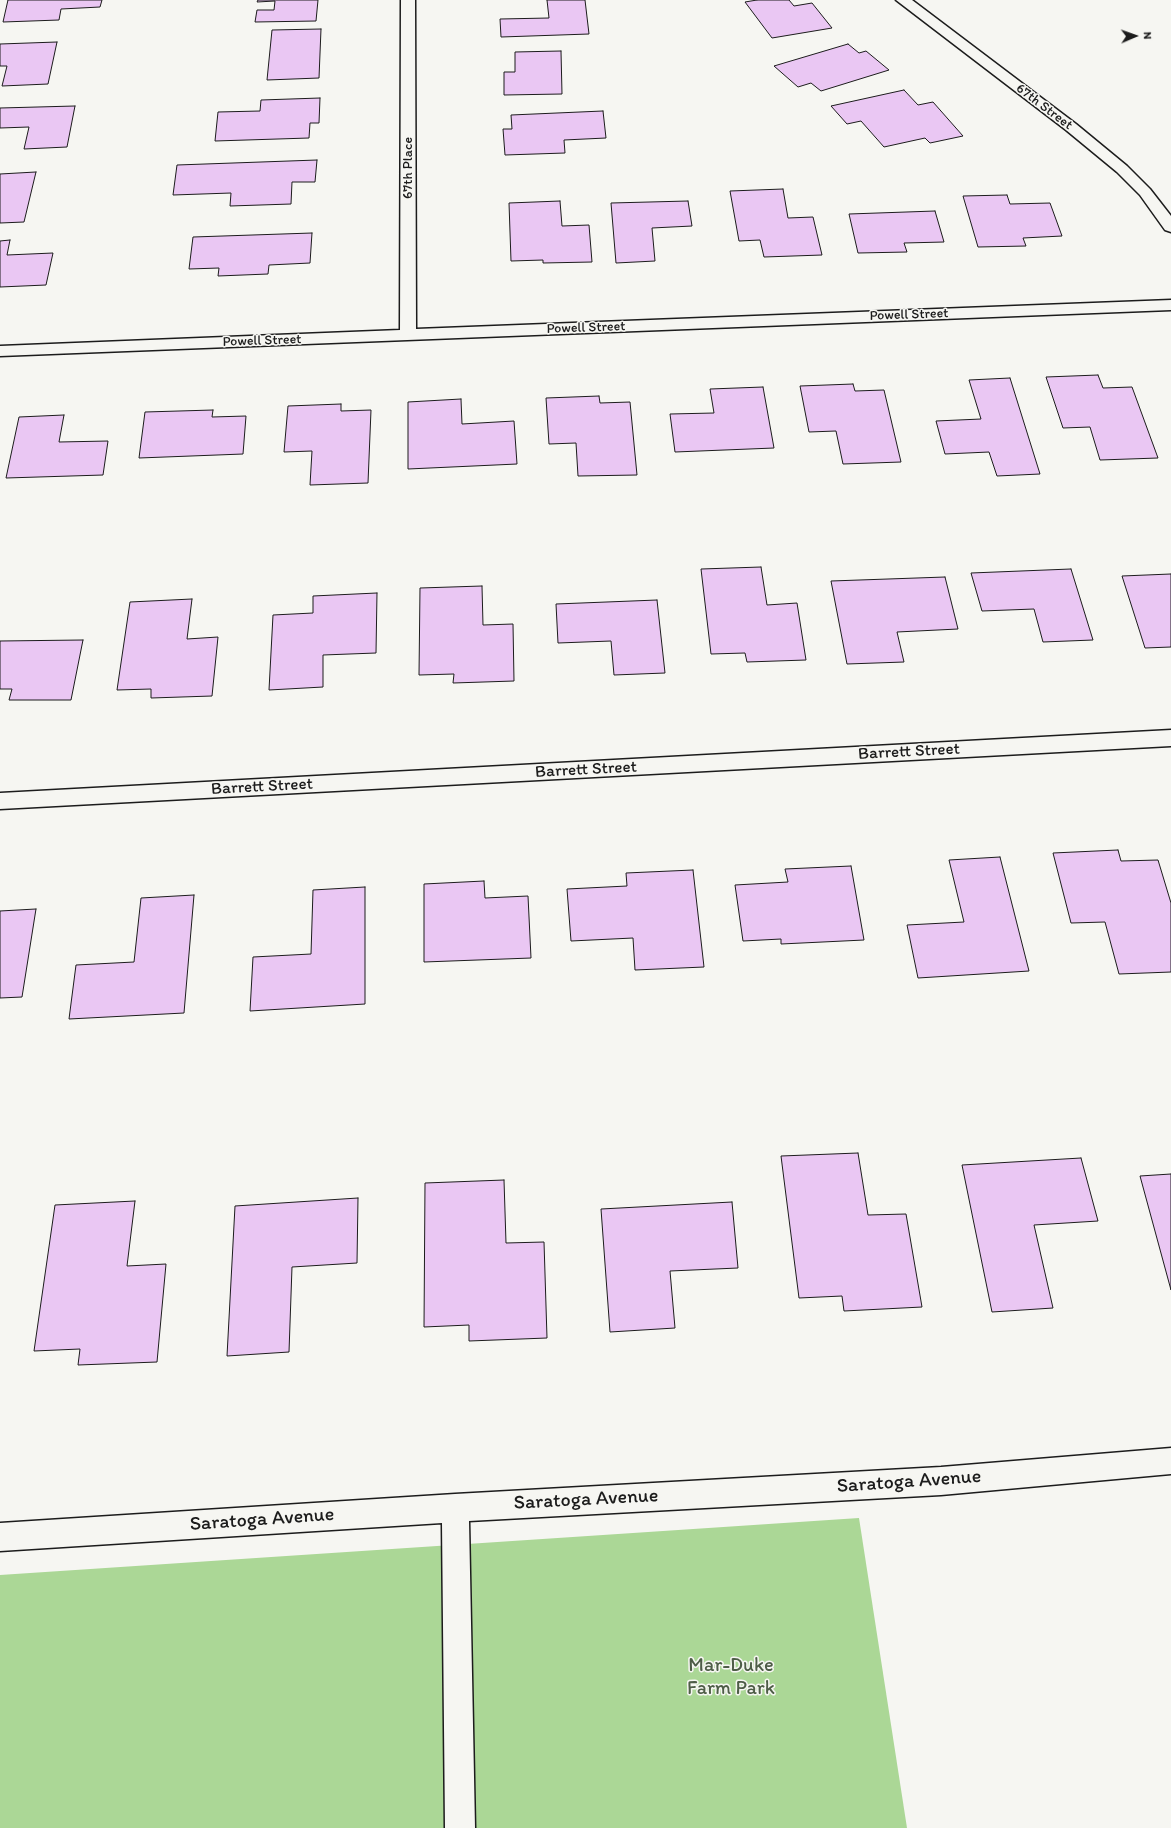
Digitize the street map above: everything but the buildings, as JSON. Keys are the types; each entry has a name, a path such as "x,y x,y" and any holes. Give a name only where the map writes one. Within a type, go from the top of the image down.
{"street":[{"name":"67th Place","path":"408,0 408,336"},
{"name":"67th Street","path":"903,0 1071,127 1122,169 1145,192 1171,227"},
{"name":"Powell Street","path":"0,351 1171,305"},
{"name":"Barrett Street","path":"0,801 1171,738"},
{"name":"Saratoga Avenue","path":"0,1537 455,1508 941,1481 1171,1461"},
{"path":"455,1508 460,1828"}],"green space":[{"name":"Mar-Duke Farm Park","path":"859,1518 907,1828 0,1828 0,1575"}]}
